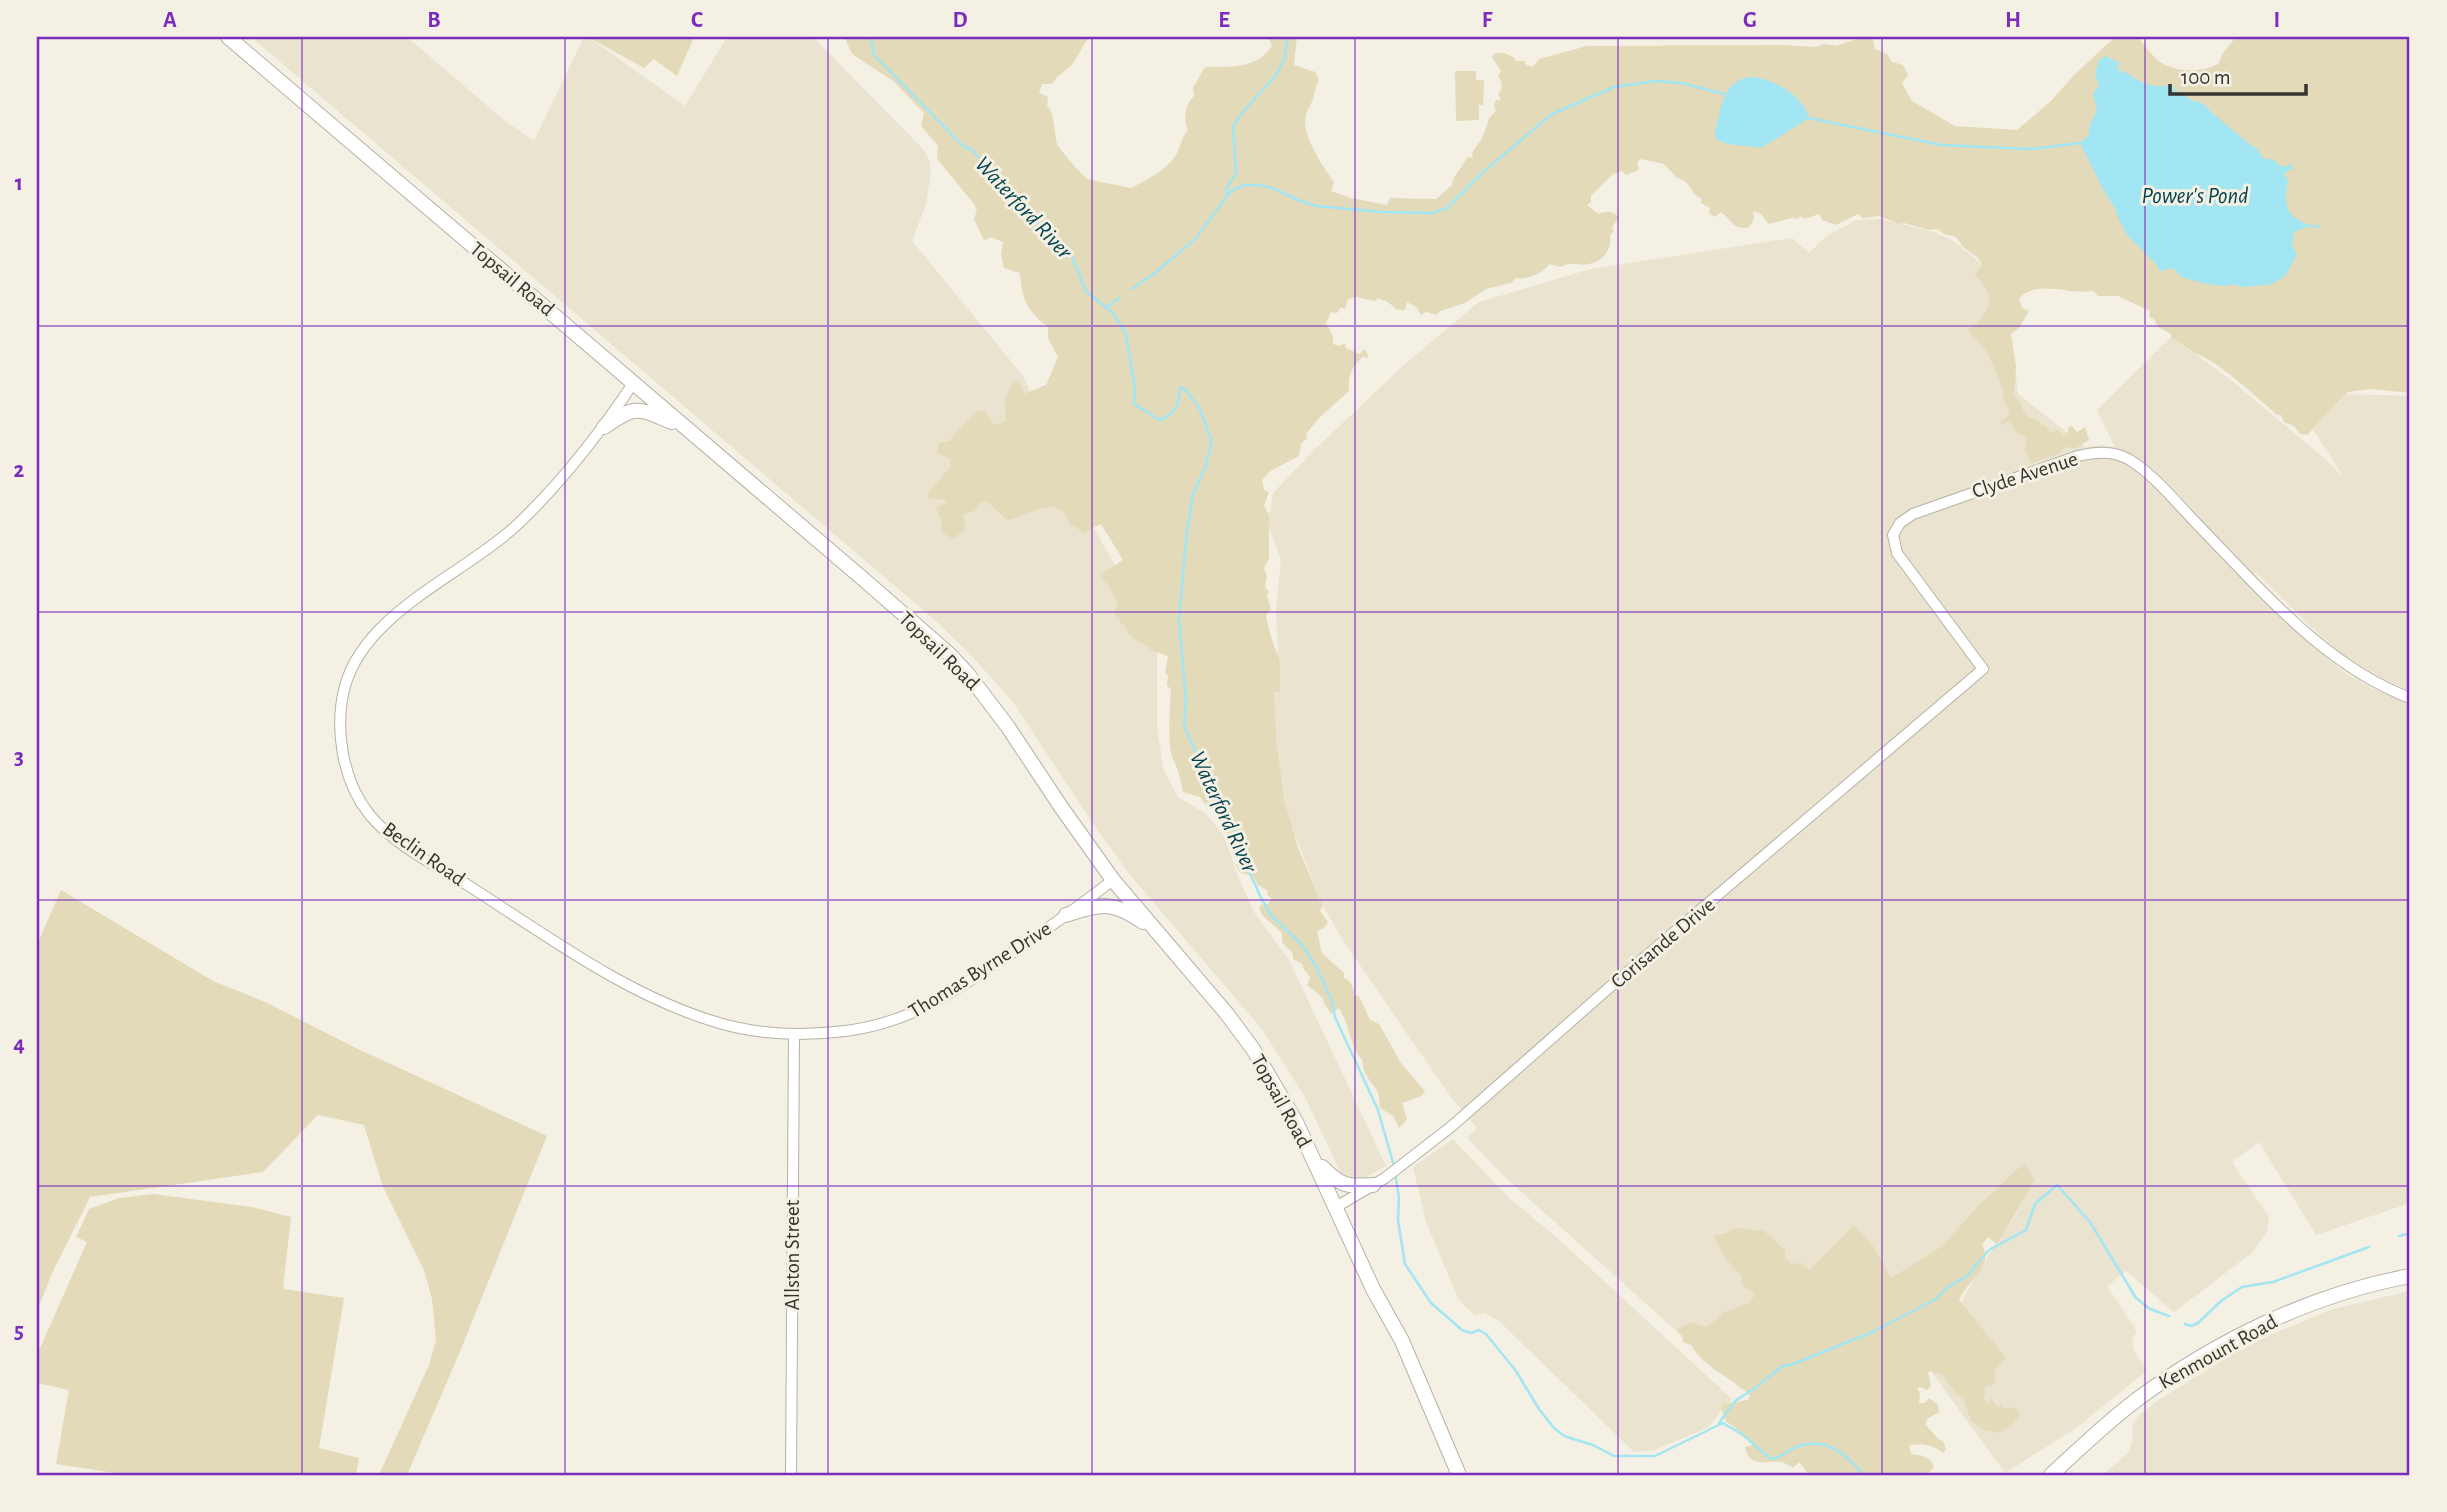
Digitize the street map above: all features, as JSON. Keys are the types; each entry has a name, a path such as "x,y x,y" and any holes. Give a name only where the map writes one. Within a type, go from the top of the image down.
{"main road":[{"name":"Topsail Road","path":"228,37 948,653 995,709 1113,880 1227,1014 1281,1094 1314,1159 1373,1289 1402,1341 1459,1475"},
{"path":"604,427 624,413 640,409 681,426"},
{"path":"1066,915 1097,905 1108,905 1128,912 1156,931"},
{"path":"1314,1159 1341,1184 1352,1186 1379,1182"},
{"name":"Kenmount Road","path":"2051,1475 2134,1402 2204,1356 2319,1301 2410,1276"}],"street":[{"name":"Beclin Road","path":"634,382 604,427 559,481 518,524 487,551 391,619 361,651 345,686 341,732 344,761 353,788 369,814 392,836 562,945 618,978 685,1010 719,1023 794,1034"},
{"name":"Clyde Avenue","path":"1983,669 1897,553 1893,535 1896,528 1913,514 1933,506 2078,456 2101,452 2129,460 2145,473 2324,647 2359,673 2410,698"},
{"name":"Corisande Drive","path":"1336,1207 1379,1182 1452,1126 1611,986 1983,669"},
{"name":"Thomas Byrne Drive","path":"794,1034 845,1031 910,1015 954,991 1113,880"},
{"name":"Allston Street","path":"791,1475 794,1034"}],"shaded area":[{"path":"251,37 407,37 505,121 534,141 584,37 588,37 685,106 727,37 813,37 923,149 929,159 931,171 926,204 912,241 1024,377 1060,471 1157,636 1157,728 1164,771 1178,797 1206,814 1224,836 1254,912 1289,960 1386,1166 1359,1181 1341,1173 1305,1097 1261,1028 1130,875 1013,702 970,654 936,621"},
{"path":"588,37 698,37 693,40 677,76 654,59 644,68"},
{"path":"1089,37 1070,66 1052,84 1042,84 1039,93 1048,97 1047,105 1052,113 1057,145 1076,168 1087,179 1131,188 1161,170 1176,155 1188,130 1186,112 1194,96 1193,88 1205,67 1251,63 1266,54 1272,46 1268,37 1297,37 1294,65 1315,72 1319,80 1305,123 1314,150 1334,182 1331,191 1387,205 1390,198 1436,199 1452,185 1453,179 1468,157 1473,158 1472,153 1482,138 1490,117 1496,111 1496,100 1501,100 1498,94 1502,83 1498,76 1501,71 1492,57 1495,53 1505,53 1515,58 1515,61 1524,61 1526,65 1533,67 1539,59 1587,46 1816,47 1824,44 1836,46 1862,37 1872,37 1875,49 1887,54 1892,62 1903,65 1908,75 1902,83 1912,101 1955,126 2017,130 2051,101 2075,74 2115,37 2137,37 2160,62 2174,68 2190,70 2205,69 2219,63 2222,54 2236,37 2410,37 2410,393 2371,389 2348,392 2307,435 2300,434 2294,426 2284,422 2281,415 2277,415 2225,371 2158,327 2154,319 2149,317 2150,311 2118,296 2098,296 2093,291 2035,289 2019,298 2022,308 2029,311 2019,328 2011,334 2016,366 2014,396 2022,404 2025,414 2040,422 2039,426 2044,425 2051,433 2058,430 2064,437 2072,426 2077,432 2085,427 2089,440 2076,448 2066,447 2058,454 2033,463 2029,461 2024,450 2026,438 2014,430 2012,424 1999,423 2010,414 2002,395 2004,392 1987,351 1968,330 1980,319 1989,304 1987,290 1975,275 1982,265 1957,238 1937,229 1899,224 1879,216 1863,218 1858,214 1836,225 1822,220 1819,214 1805,219 1800,216 1798,219 1769,224 1761,214 1753,211 1754,219 1749,227 1739,227 1721,212 1715,217 1709,213 1710,208 1701,203 1701,198 1664,164 1641,159 1637,162 1639,170 1626,175 1622,171 1613,174 1591,196 1591,202 1587,205 1598,214 1610,212 1619,218 1612,227 1614,231 1610,235 1608,250 1598,261 1561,267 1549,264 1534,276 1516,278 1511,283 1486,289 1465,303 1440,311 1437,315 1426,312 1421,315 1416,307 1407,302 1405,310 1401,310 1378,298 1375,301 1356,297 1348,299 1345,309 1341,307 1337,313 1331,312 1326,323 1333,336 1333,344 1339,346 1345,343 1346,348 1359,354 1365,349 1369,358 1363,357 1353,368 1349,391 1319,418 1306,434 1307,439 1301,443 1299,456 1270,471 1262,480 1264,490 1269,492 1264,506 1269,514 1269,559 1264,568 1267,576 1265,587 1269,592 1267,595 1271,610 1266,615 1279,657 1280,692 1274,692 1277,747 1284,798 1298,848 1323,906 1320,911 1328,922 1324,928 1317,931 1322,953 1344,973 1344,978 1352,985 1354,995 1359,996 1370,1020 1379,1024 1401,1063 1425,1091 1422,1096 1402,1103 1407,1120 1399,1128 1393,1116 1380,1108 1378,1093 1365,1074 1363,1061 1355,1049 1339,1008 1331,1014 1323,998 1307,985 1310,978 1302,964 1293,959 1293,954 1282,942 1282,933 1262,915 1259,908 1268,904 1272,898 1253,876 1240,873 1236,865 1237,848 1228,840 1227,833 1220,826 1226,818 1214,805 1207,807 1200,797 1183,792 1170,745 1171,690 1167,685 1168,675 1165,673 1168,656 1151,650 1133,638 1116,616 1114,611 1118,606 1111,589 1099,575 1123,560 1101,524 1082,533 1077,527 1071,526 1060,509 1054,507 1038,509 1007,520 988,502 980,503 974,511 963,514 966,528 953,539 941,532 942,522 936,508 946,503 946,500 928,498 928,493 951,466 950,459 937,453 939,443 950,441 978,411 985,411 994,425 1006,421 1005,399 1014,380 1020,382 1024,394 1046,385 1058,357 1048,338 1048,327 1035,316 1027,304 1020,273 1004,268 1001,254 1003,242 991,237 984,241 974,219 977,210 974,204 937,159 938,146 921,126 924,113 893,81 852,54 845,38"},
{"path":"1455,71 1476,71 1476,80 1484,80 1483,105 1479,105 1479,120 1456,121"},
{"path":"1881,219 1933,232 1952,240 1978,261 1993,282 2011,334 2018,394 2085,447 2115,447 2097,410 2171,337 2227,377 2344,478 2313,429 2347,394 2410,396 2410,691 2343,655 2256,572 2247,581 2295,631 2345,673 2373,689 2410,704 2410,1203 2316,1235 2259,1142 2232,1162 2269,1217 2267,1231 2253,1252 2174,1312 2126,1271 2107,1286 2137,1331 2132,1340 2134,1351 2147,1371 2076,1428 2005,1473 1928,1367 1976,1275 2035,1181 2003,1183 1942,1246 1891,1278 1874,1247 1853,1226 1865,1323 1741,1389 1506,1178 1467,1138 1477,1128 1450,1096 1344,942 1323,906 1291,825 1279,773 1274,691 1280,691 1276,611 1281,559 1268,525 1273,493 1405,364 1479,302 1591,269 1792,238 1809,253 1825,237 1856,220"},
{"path":"61,890 213,981 265,1002 356,1048 547,1136 407,1475 379,1475 429,1365 436,1340 432,1299 424,1270 383,1187 364,1125 318,1115 263,1172 90,1197 53,1271 37,1311 37,945"},
{"path":"1453,1139 1509,1198 1554,1235 1732,1399 1707,1428 1654,1450 1634,1452 1499,1321 1485,1313 1475,1315 1463,1305 1426,1222 1413,1167"},
{"path":"2024,1163 2035,1181 1997,1244 1988,1237 1982,1245 1985,1260 1959,1300 2006,1358 1994,1371 1995,1383 1985,1387 1984,1399 1988,1404 1991,1397 1995,1405 2000,1407 2000,1403 2006,1409 2009,1407 2018,1410 2020,1414 2013,1423 1999,1433 1984,1430 1971,1421 1964,1399 1956,1394 1942,1374 1931,1371 1928,1373 1931,1386 1927,1390 1920,1387 1917,1389 1920,1393 1919,1403 1925,1403 1929,1398 1938,1405 1939,1412 1927,1419 1926,1425 1943,1441 1946,1449 1943,1453 1927,1445 1909,1445 1911,1454 1930,1460 1934,1466 1930,1472 1911,1475 1809,1475 1799,1462 1793,1468 1782,1462 1759,1462 1750,1458 1745,1447 1752,1445 1751,1440 1726,1421 1721,1408 1723,1404 1748,1400 1750,1395 1703,1360 1691,1345 1683,1342 1682,1336 1676,1330 1690,1322 1706,1327 1722,1313 1750,1303 1755,1294 1742,1285 1742,1276 1725,1258 1714,1236 1735,1228 1764,1231 1785,1250 1785,1258 1791,1264 1801,1263 1809,1270 1854,1225 1874,1247 1891,1278 1942,1246 1978,1206"},
{"path":"153,1194 252,1207 291,1217 283,1289 344,1298 319,1448 359,1458 356,1475 128,1475 56,1464 69,1390 37,1383 37,1355 87,1242 76,1237 89,1209 119,1198"},
{"path":"2410,1291 2410,1475 2103,1475 2128,1453 2133,1440 2132,1427 2138,1416 2160,1399 2230,1356 2270,1335 2333,1309"}],"water":[{"name":"Power's Pond","path":"2105,56 2122,64 2116,66 2122,73 2126,72 2142,82 2154,86 2172,84 2174,89 2191,100 2204,104 2256,147 2264,159 2272,159 2282,167 2289,163 2294,171 2290,169 2284,174 2288,180 2288,210 2304,223 2313,226 2316,224 2322,228 2306,227 2294,232 2292,245 2297,255 2285,276 2268,286 2206,284 2181,277 2173,268 2162,271 2158,269 2127,235 2080,143 2089,135 2090,124 2097,111 2093,93 2099,86 2095,75 2099,60"},
{"path":"1749,77 1767,80 1785,89 1800,102 1809,118 1761,148 1731,145 1715,138 1724,98 1733,84"}],"waterway":[{"name":"Waterford River","path":"867,37 872,43 873,54 963,146 972,150 1028,208 1033,219 1070,252 1086,291 1113,313 1126,334 1135,388 1134,404 1160,420 1176,408 1180,388 1185,389 1199,407 1212,442 1205,468 1193,494 1186,540 1179,621 1186,699 1184,725 1212,790 1225,809 1247,854 1250,873 1261,898 1272,916 1301,944 1317,968 1332,1001 1335,1017 1378,1110 1394,1166"},
{"path":"1227,196 1226,189 1236,173 1233,127 1241,114 1277,74 1284,59 1288,37"},
{"path":"1132,289 1195,239 1231,191 1244,185 1272,188 1316,206 1432,213 1447,208 1482,173 1552,114 1614,87 1656,81 1681,83 1724,94"},
{"path":"1809,118 1941,145 2031,149 2080,143"},
{"path":"1106,308 1119,298"},
{"name":"Waterford River","path":"1395,1173 1399,1198 1398,1220 1405,1264 1431,1303 1462,1330 1471,1333 1479,1330 1486,1334 1516,1371 1539,1409 1564,1436 1593,1445 1614,1456 1655,1456 1723,1423 1743,1435 1771,1459 1806,1444 1825,1445 1850,1460 1863,1475"},
{"path":"1719,1423 1735,1401 1781,1367 1870,1333 1936,1299 1945,1289 1968,1275 1989,1250 2026,1230 2035,1204 2057,1185 2090,1222 2136,1298 2150,1309 2169,1316"},
{"path":"2399,1236 2410,1233"},
{"path":"2185,1324 2191,1326 2198,1323 2221,1301 2242,1287 2273,1282 2369,1247"}]}
